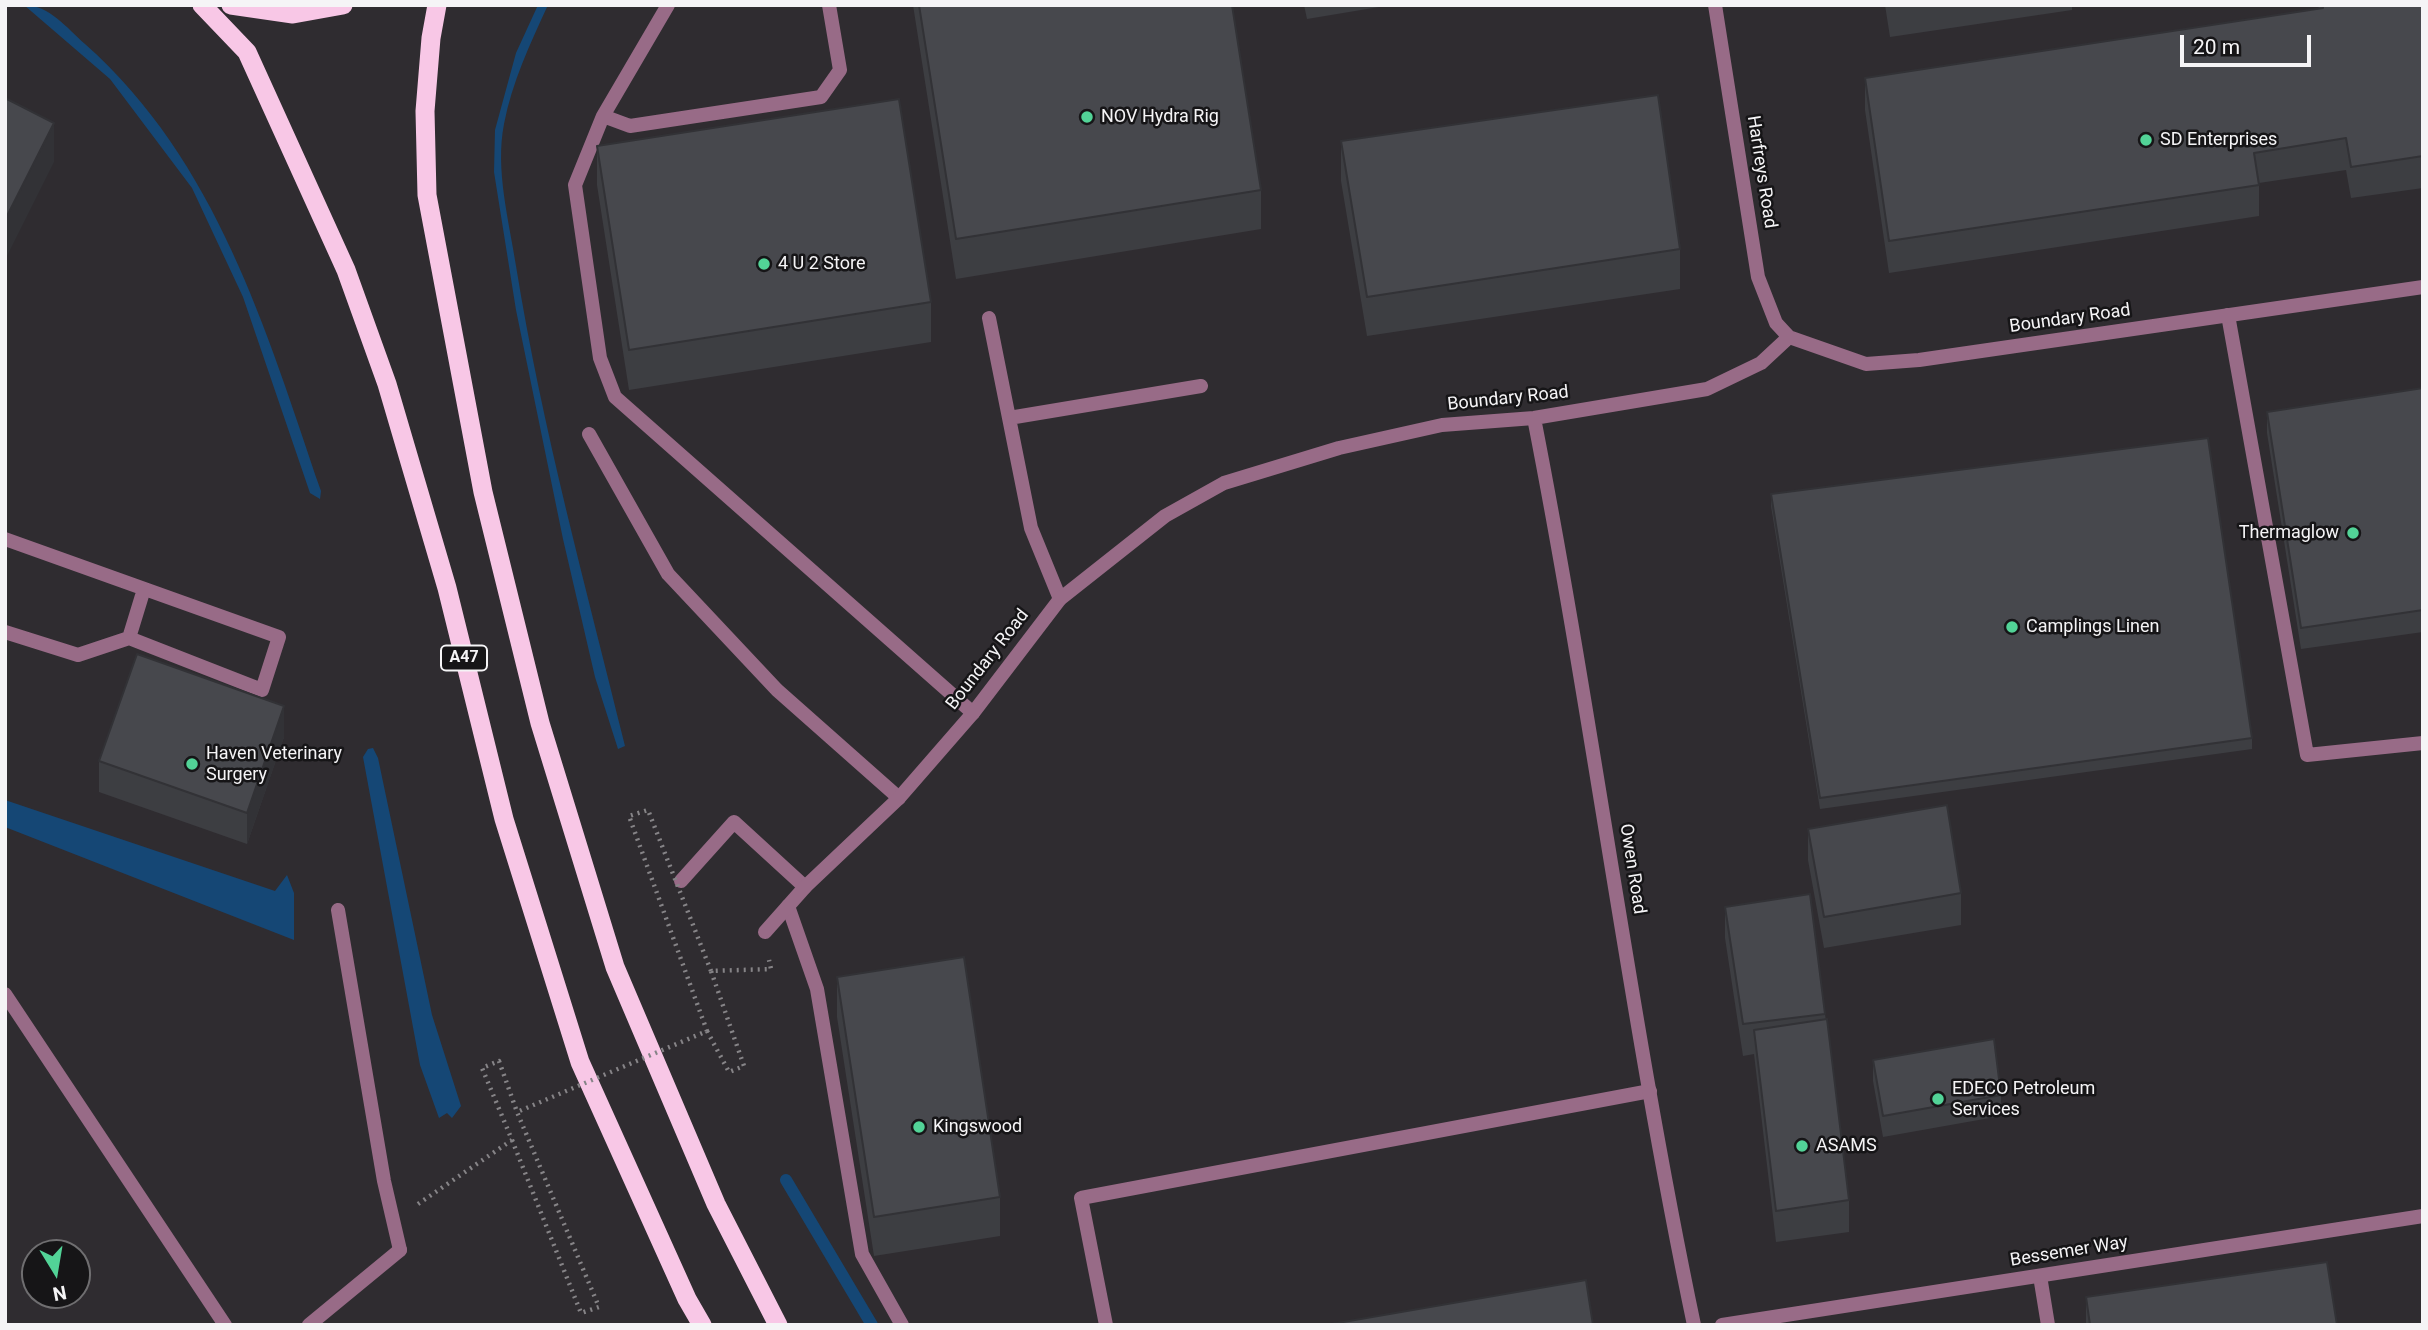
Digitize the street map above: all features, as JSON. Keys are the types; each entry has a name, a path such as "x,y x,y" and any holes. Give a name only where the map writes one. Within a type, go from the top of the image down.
{"highway":[{"name":"A47","path":"202,5 247,52 346,270 402,435 447,588 504,819 580,1062 702,1325"},
{"path":"231,5 293,14 343,5"},
{"path":"438,5 425,111 427,195 482,492 540,723 615,967 716,1204 778,1325"}],"street":[{"path":"668,5 603,116 575,185 600,358 615,397 973,713"},
{"path":"603,116 630,127 821,97 840,70 829,5"},
{"name":"Harfreys Road","path":"1715,5 1758,278 1776,323 1789,337"},
{"name":"Boundary Road","path":"765,932 805,887 899,799 973,713 1060,599 1165,516 1224,482 1339,447 1442,425 1535,418 1707,388 1760,363 1789,337 1866,364 1919,360 2423,287"},
{"path":"2228,315 2307,755 2423,743"},
{"path":"989,318 1031,528 1060,599"},
{"path":"1009,418 1201,386"},
{"name":"Owen Road","path":"1535,418 1650,1091 1694,1325"},
{"path":"589,434 668,574 777,690 899,799"},
{"path":"5,539 279,637 262,690 129,638 78,655 5,632"},
{"path":"129,638 144,589"},
{"path":"681,881 734,822 805,887"},
{"path":"788,906 817,989 862,1254 902,1325"},
{"path":"309,1325 400,1250 384,1181 338,910"},
{"path":"5,994 225,1325"},
{"path":"1106,1325 1081,1198 1650,1091"},
{"name":"Bessemer Way","path":"1722,1325 2423,1216"},
{"path":"2040,1276 2048,1325"}],"path":[{"path":"648,810 711,971 744,1066 729,1072 707,1031 629,816 648,810"},
{"path":"711,971 771,969 765,932"},
{"path":"517,1112 707,1031"},
{"path":"499,1061 517,1112 599,1307 581,1312 482,1068 499,1061"},
{"path":"400,1250 415,1206 512,1140"}],"water":[{"path":"24,5 42,9 57,18 131,90 170,141 203,194 232,251 257,310 321,491 320,499 310,493 243,297 192,188 110,79"},
{"path":"538,5 548,5 522,63 507,108 502,141 502,177 539,387 625,746 618,749 595,677 563,539 516,310 494,172 495,130 516,53"},
{"path":"373,748 378,758 432,1015 461,1106 452,1118 447,1113 439,1118 420,1065 363,757 368,749"},
{"path":"5,800 275,891 287,875 294,893 294,940 5,827"}],"building":[{"name":"NOV Hydra Rig","path":"919,5 1232,5 1261,190 956,239"},
{"name":"SD Enterprises","path":"2323,5 2423,5 2423,156 2351,167 2346,138 2254,153 2259,185 1889,241 1865,78 2323,8"},
{"path":"1658,95 1680,249 1367,297 1341,141"},
{"path":"5,98 54,123 5,220"},
{"name":"4 U 2 Store","path":"899,99 931,302 629,350 597,146"},
{"name":"Thermaglow","path":"2423,388 2423,610 2301,628 2267,412"},
{"name":"Camplings Linen","path":"2208,438 2252,738 1820,798 1771,494"},
{"name":"Haven Veterinary Surgery","path":"137,654 284,706 247,813 99,761"},
{"path":"1947,805 1961,893 1824,917 1808,829"},
{"path":"1810,894 1825,1014 1743,1024 1725,907"},
{"name":"Kingswood","path":"964,957 1000,1197 874,1217 837,977"},
{"name":"ASAMS","path":"1827,1019 1849,1200 1776,1211 1754,1030"},
{"name":"EDECO Petroleum Services","path":"1994,1039 2001,1095 1883,1116 1873,1060"},
{"path":"2327,1262 2337,1325 2090,1325 2086,1297"},
{"path":"1586,1280 1593,1325 1326,1325"}],"waterway":[{"path":"786,1180 872,1325"}],"place":[{"name":"NOV Hydra Rig","path":"1087,117"},
{"name":"SD Enterprises","path":"2146,140"},
{"name":"4 U 2 Store","path":"764,264"},
{"name":"Thermaglow","path":"2353,533"},
{"name":"Camplings Linen","path":"2012,627"},
{"name":"Haven Veterinary Surgery","path":"192,764"},
{"name":"EDECO Petroleum Services","path":"1938,1099"},
{"name":"Kingswood","path":"919,1127"},
{"name":"ASAMS","path":"1802,1146"}]}
